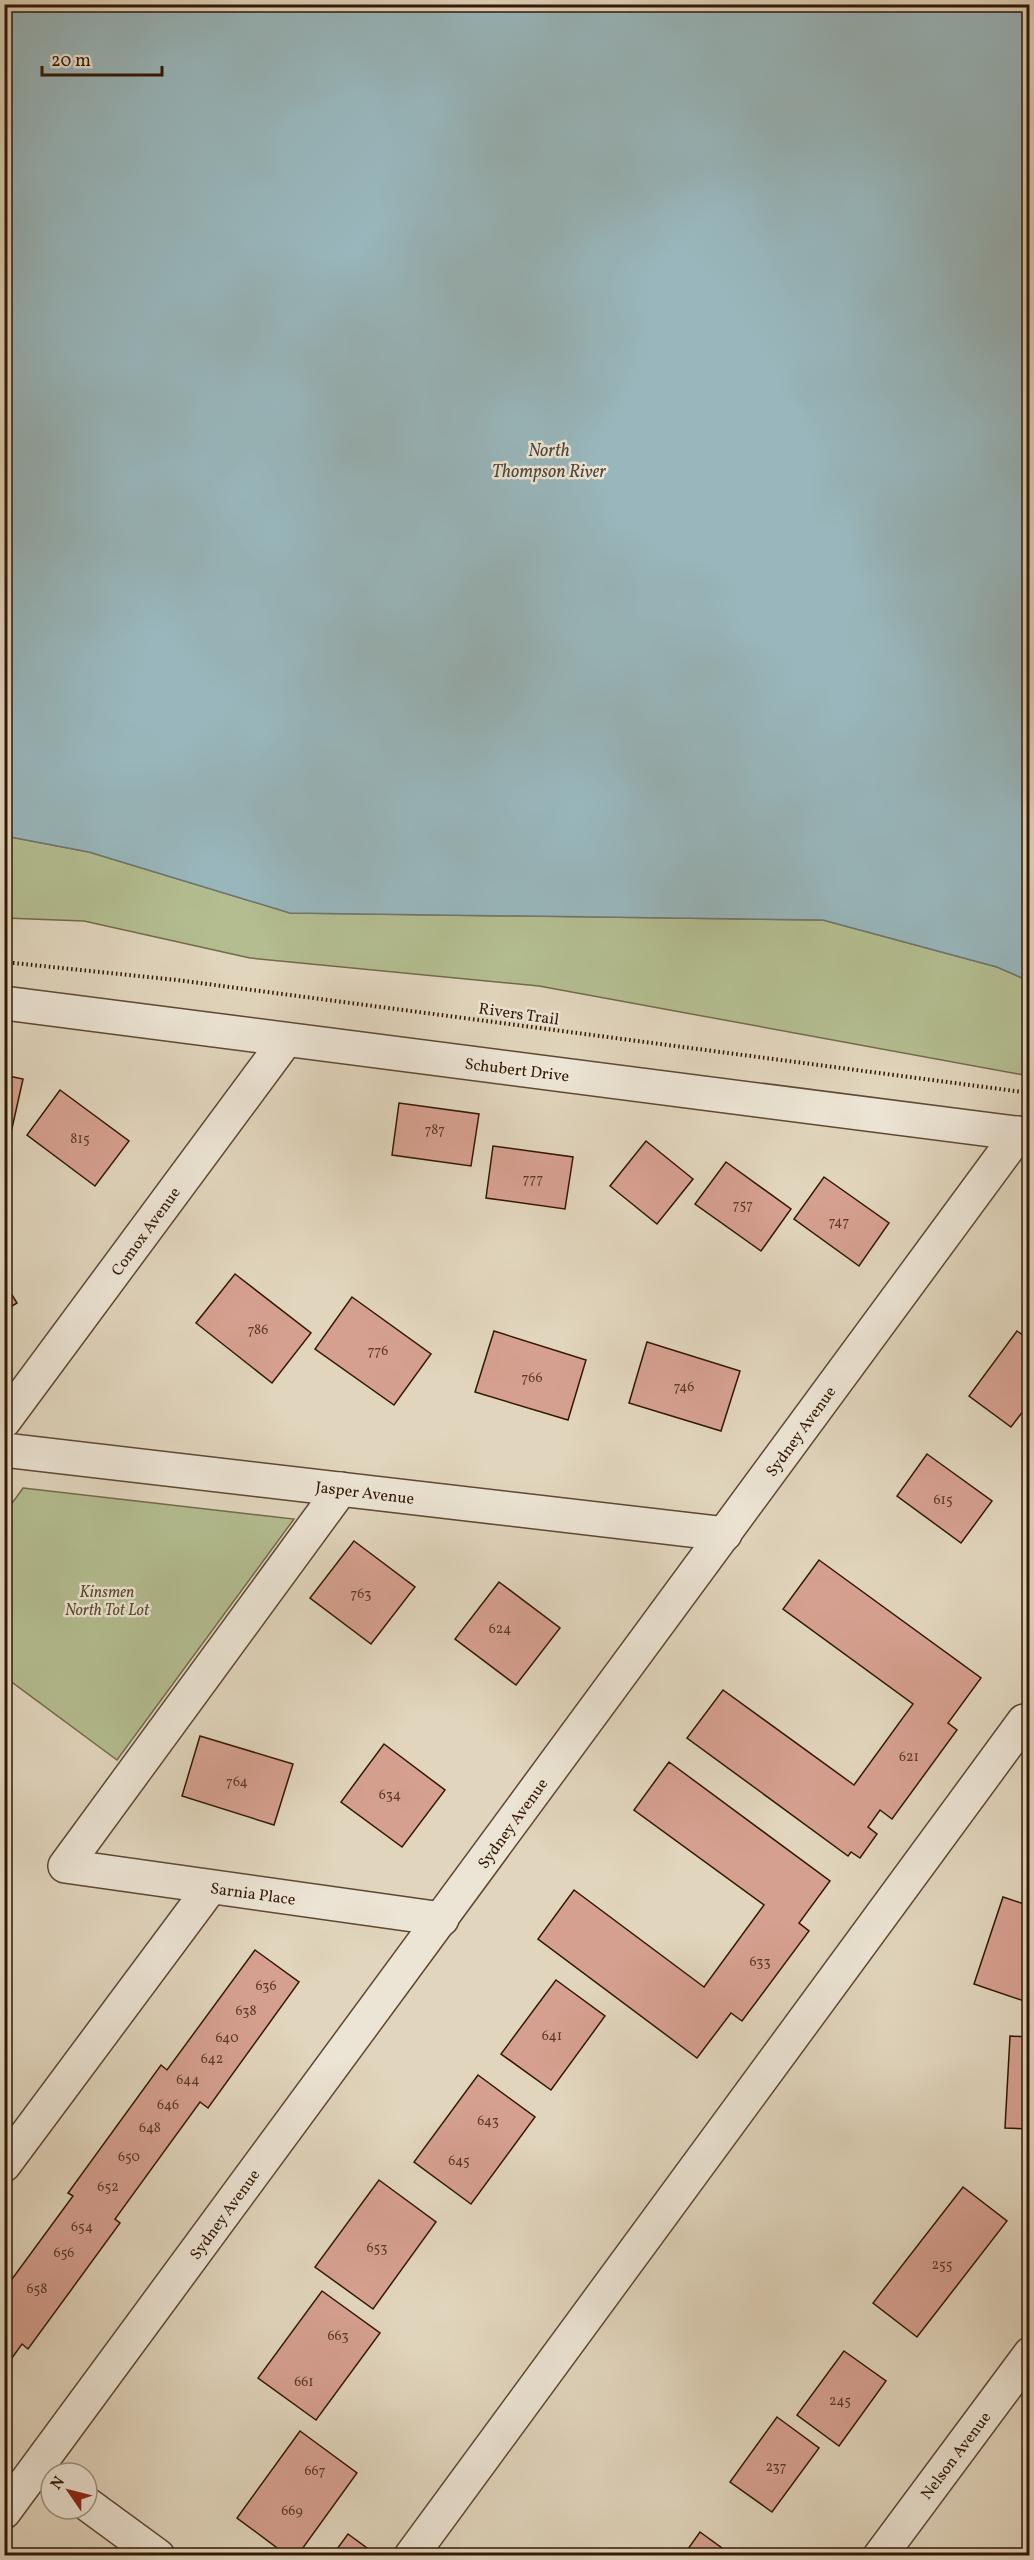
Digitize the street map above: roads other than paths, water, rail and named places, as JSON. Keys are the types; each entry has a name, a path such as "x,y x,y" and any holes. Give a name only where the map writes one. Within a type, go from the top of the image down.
{"street":[{"name":"Schubert Drive","path":"4,1004 1024,1134"},
{"name":"Comox Avenue","path":"4,1421 286,1040"},
{"name":"Sydney Avenue","path":"53,2461 442,1919 725,1534 1024,1134"},
{"name":"Jasper Avenue","path":"4,1450 725,1534"},
{"name":"Sarnia Place","path":"341,1490 65,1866 442,1919"},
{"path":"411,2556 1024,1721"},
{"path":"4,2165 210,1888"},
{"name":"Nelson Avenue","path":"880,2556 1029,2354"},
{"name":"Sydney Avenue","path":"4,2512 39,2478"},
{"path":"99,2513 158,2556"}],"water":[{"name":"North Thompson River","path":"4,5 1029,5 1029,981 997,967 823,920 290,913 89,852 5,836"}],"park label":[{"name":"Kinsmen North Tot Lot","path":"107,1600"}]}
